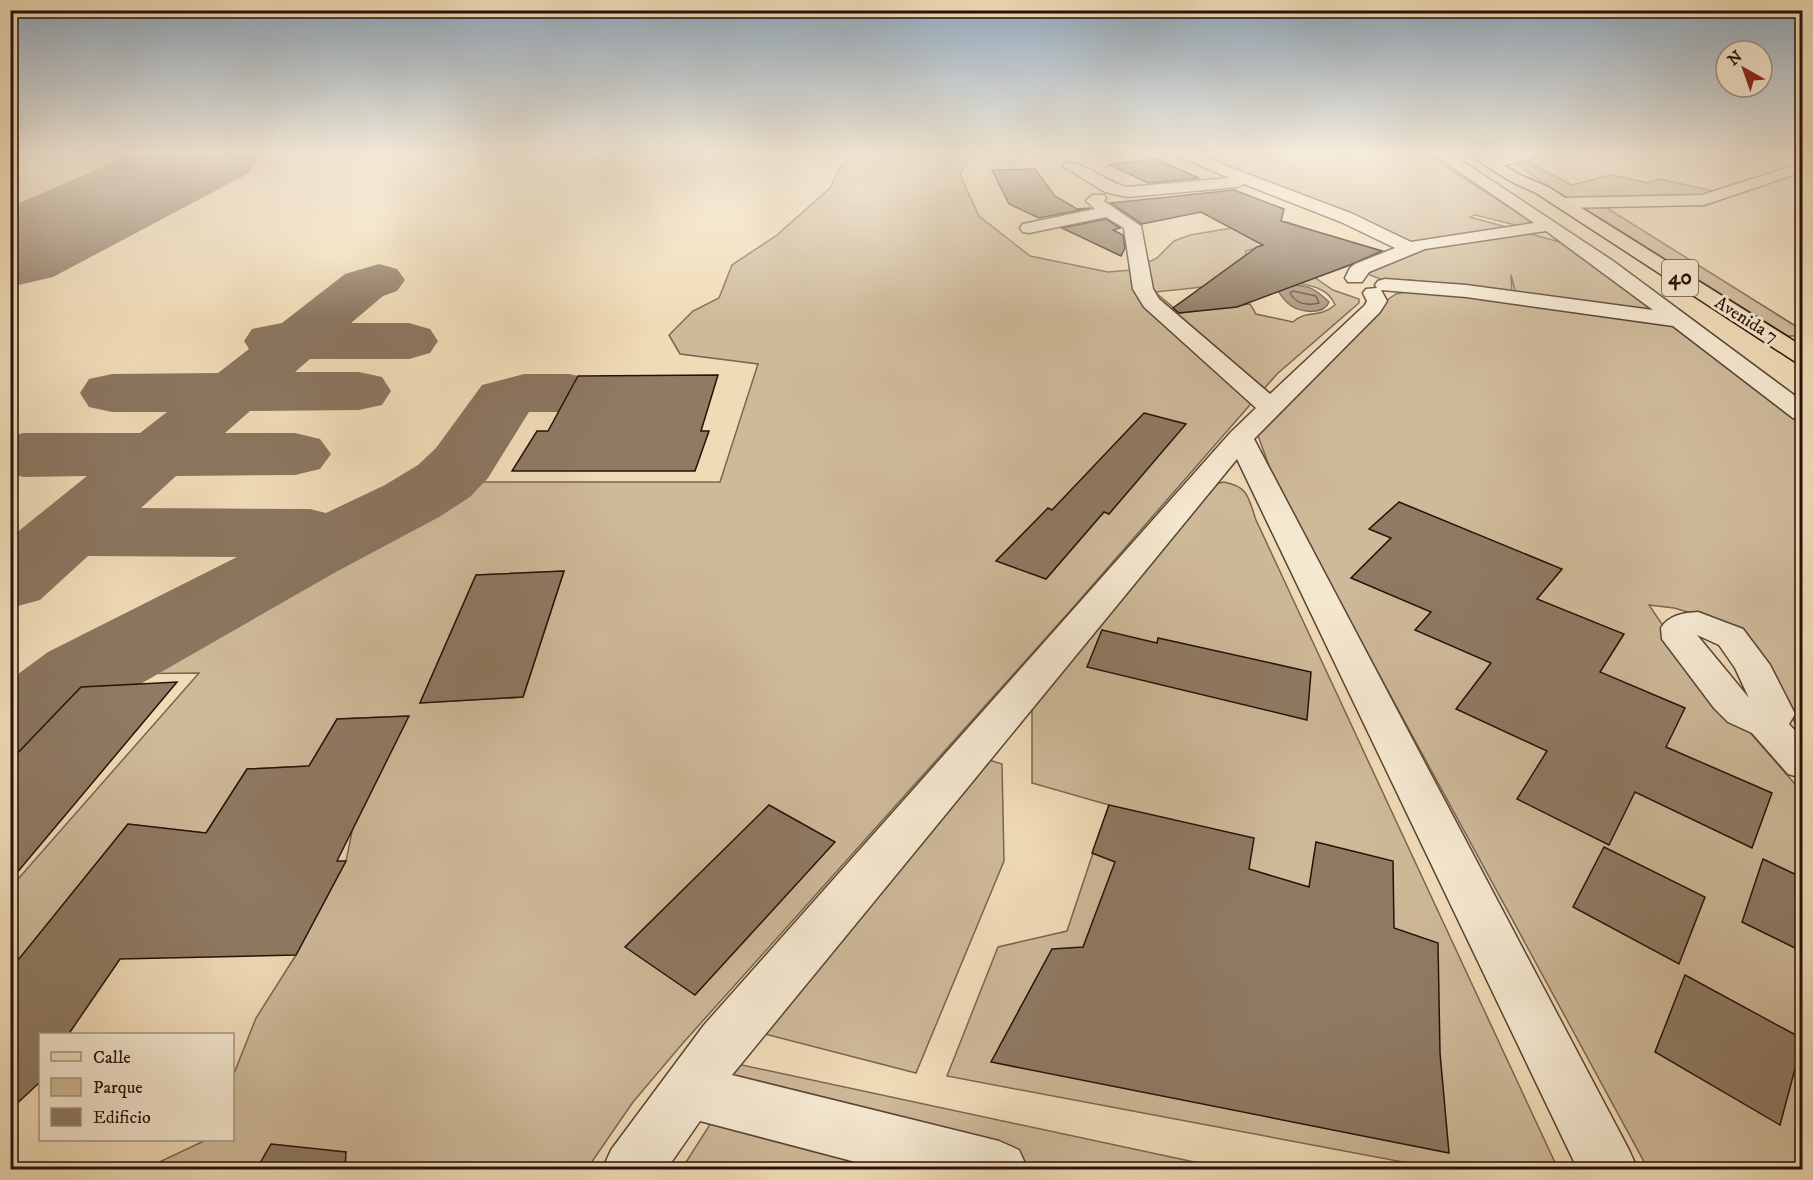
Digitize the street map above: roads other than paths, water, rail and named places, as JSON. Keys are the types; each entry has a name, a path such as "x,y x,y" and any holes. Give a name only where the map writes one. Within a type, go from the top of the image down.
{"main road":[{"name":"Avenida 7","path":"1570,208 1801,353"}],"street":[{"path":"1105,208 1132,226 1143,289 1151,303 1270,407"},
{"path":"1322,208 1409,248"},
{"path":"1522,208 1606,265 1803,413"},
{"path":"1029,228 1109,211"},
{"path":"632,1170 723,1043 1240,438 1373,308 1377,301 1371,286 1357,272 1409,248 1546,225"},
{"path":"1371,286 1466,291 1680,320"},
{"path":"1240,438 1609,1170"},
{"path":"1766,723 1803,763"},
{"path":"689,1091 999,1170"}],"water":[{"path":"1290,285 1312,289 1329,302 1317,311 1295,308 1286,301 1276,287"}]}
